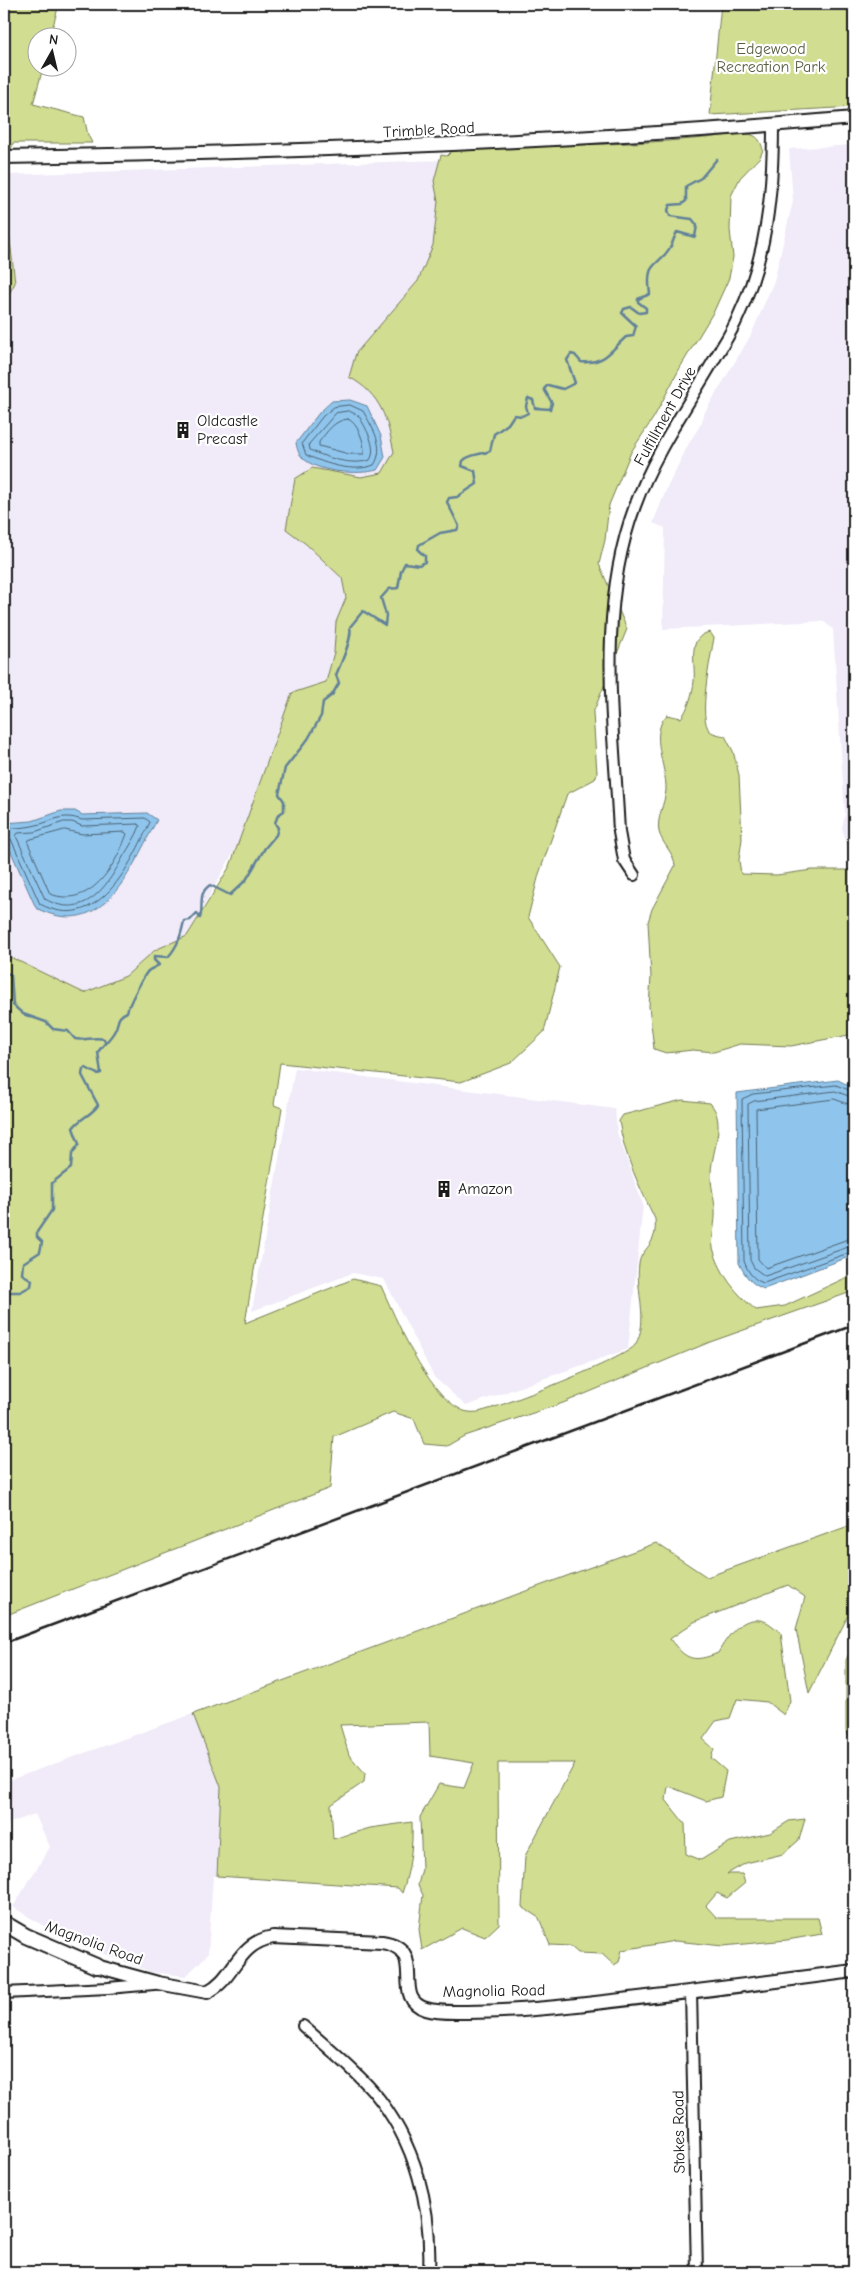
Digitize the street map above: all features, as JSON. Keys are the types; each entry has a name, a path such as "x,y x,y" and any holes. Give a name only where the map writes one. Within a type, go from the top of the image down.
{"main road":[{"name":"Magnolia Road","path":"4,1923 26,1936 96,1966"}],"street":[{"name":"Trimble Road","path":"4,157 275,153 530,141 773,126 854,118"},
{"name":"Fulfillment Drive","path":"634,875 624,860 619,832 610,642 615,584 634,507 660,449 738,318 758,266 771,195 773,126"},
{"name":"Magnolia Road","path":"96,1966 158,1983 207,1992 220,1983 252,1943 273,1937 391,1943 406,1956 409,1995 416,2004 425,2008 444,2011 532,2010 854,1971"},
{"path":"4,1993 108,1988 158,1983"},
{"name":"Stokes Road","path":"691,1991 698,2272"},
{"path":"303,2026 373,2091 399,2128 418,2173 425,2200 430,2248 430,2272"}],"shaded area":[{"path":"854,145 854,849 847,845 842,828 845,815 833,629 823,621 663,629 665,528 653,523 667,488 689,443 701,424 705,412 751,335 774,281 793,201 789,149"},
{"path":"443,160 433,245 418,281 356,353 349,377 361,384 379,402 388,423 394,452 382,473 361,477 312,468 286,529 306,544 342,578 346,598 326,682 292,693 238,844 187,936 155,950 126,976 84,993 4,954 4,303 15,283 5,175"},
{"path":"295,1068 615,1109 617,1132 643,1205 628,1349 466,1406 434,1377 384,1279 353,1273 252,1311"},
{"path":"193,1714 221,1787 217,1876 213,1876 208,1954 186,1976 151,1972 61,1937 13,1907 50,1847 35,1814 4,1825 4,1782"}],"green space":[{"path":"4,4 59,4 52,28 28,28 28,78 40,78 33,104 84,117 92,143 13,143 10,153 4,153"},
{"name":"Edgewood Recreation Park","path":"721,4 854,4 854,107 710,115"},
{"path":"739,134 755,136 760,141 763,150 760,157 740,178 731,196 730,230 733,257 729,278 714,311 681,366 654,417 631,452 609,505 605,540 599,564 627,629 593,713 597,773 595,779 567,794 539,874 528,917 560,967 544,1032 511,1063 461,1082 280,1063 274,1105 282,1108 245,1323 353,1279 381,1286 413,1354 435,1387 447,1400 462,1410 471,1412 482,1411 514,1400 611,1360 635,1345 639,1335 642,1316 638,1274 639,1264 640,1258 652,1241 655,1228 655,1219 638,1184 621,1134 619,1121 623,1115 682,1100 710,1103 715,1111 718,1127 711,1172 715,1210 713,1248 724,1275 735,1290 756,1310 785,1306 854,1274 854,1291 710,1342 563,1403 464,1436 447,1446 424,1444 414,1419 393,1412 334,1437 330,1488 4,1616 4,954 84,993 126,976 155,950 187,936 230,866 292,693 326,682 334,652 336,622 346,598 342,578 306,544 286,529 295,479 312,468 361,477 382,473 394,452 389,429 376,400 360,384 349,377 356,353 418,281 433,245 438,201 434,181 441,155 447,156 452,151 668,141"},
{"path":"4,188 15,283 4,303"},
{"path":"710,632 714,638 706,687 706,725 715,734 725,736 733,751 739,775 742,839 739,860 741,874 777,875 812,870 854,870 854,1034 791,1046 740,1044 714,1052 693,1050 666,1053 654,1049 649,1006 651,977 648,922 652,909 675,866 673,857 658,827 666,790 659,731 667,715 681,718 686,710 693,685 695,645 698,639"},
{"path":"854,1524 854,1604 809,1693 796,1629 805,1597 788,1585 694,1622 670,1639 686,1655 696,1659 718,1653 736,1628 749,1621 764,1621 781,1633 790,1701 784,1715 767,1702 737,1699 730,1718 716,1721 703,1739 714,1749 711,1758 726,1771 721,1797 706,1801 668,1786 666,1800 685,1824 686,1854 701,1860 730,1842 770,1833 789,1821 805,1819 799,1840 783,1854 746,1863 727,1874 742,1874 745,1883 727,1898 717,1893 706,1906 717,1918 818,1918 822,1934 787,1940 723,1946 675,1941 622,1950 619,1962 614,1965 602,1954 578,1953 570,1946 550,1945 539,1918 522,1907 525,1856 575,1763 498,1763 499,1924 485,1937 462,1928 422,1950 419,1929 423,1895 418,1885 422,1869 420,1817 439,1784 464,1788 474,1763 430,1756 429,1722 340,1725 349,1755 365,1773 364,1782 331,1805 333,1839 370,1828 412,1822 410,1858 402,1893 398,1888 217,1876 221,1787 193,1714 656,1543 707,1577"},
{"path":"854,1644 854,1745 846,1731 846,1660"}],"water":[{"path":"350,400 367,406 381,436 385,457 377,470 349,472 327,469 309,462 302,457 298,450 296,443 319,413 332,401"},
{"path":"61,811 75,811 82,815 147,813 157,820 137,858 113,895 98,908 80,916 60,916 36,908 4,836 4,823 32,821"},
{"path":"838,1080 854,1088 854,1255 764,1289 755,1285 749,1279 739,1263 737,1093"}],"waterway":[{"path":"4,1298 9,1292 20,1292 31,1286 32,1280 22,1274 23,1263 40,1252 42,1242 37,1237 37,1232 52,1210 52,1183 71,1168 72,1154 79,1144 73,1128 98,1105 82,1075 83,1069 86,1068 97,1074 101,1073 98,1052 116,1029 119,1018 127,1012 146,974 149,970 159,965 154,960 154,956 168,957 179,940 184,921 190,920 197,913 200,918 202,896 206,888 210,885 230,895 246,880 265,848 276,835 278,828 275,823 278,815 284,811 284,801 279,794 285,768 308,739 321,716 323,702 332,695 339,683 336,675 348,644 350,627 363,611 385,625 386,615 381,598 389,589 398,588 401,571 405,563 419,565 425,562 425,556 418,550 419,545 440,533 457,530 459,526 447,502 449,498 457,497 477,484 475,471 462,466 463,461 472,456 490,451 494,434 508,424 514,415 522,416 528,413 526,406 528,398 533,400 535,408 550,409 552,403 544,389 548,385 563,389 575,383 567,360 571,354 575,355 581,362 596,361 606,356 626,337 633,336 636,326 622,313 624,309 631,307 639,313 646,312 646,308 638,302 638,299 650,294 649,275 651,269 671,246 677,232 695,237 697,225 692,219 670,216 668,210 670,205 682,204 686,201 686,186 701,178 717,159"},
{"path":"4,972 11,975 13,1005 23,1014 46,1022 53,1029 68,1031 75,1039 100,1038 104,1039 105,1042"}],"railway":[{"path":"4,1643 854,1325"}],"place":[{"name":"Oldcastle Precast","path":"183,430"},
{"name":"Amazon","path":"444,1189"}]}
